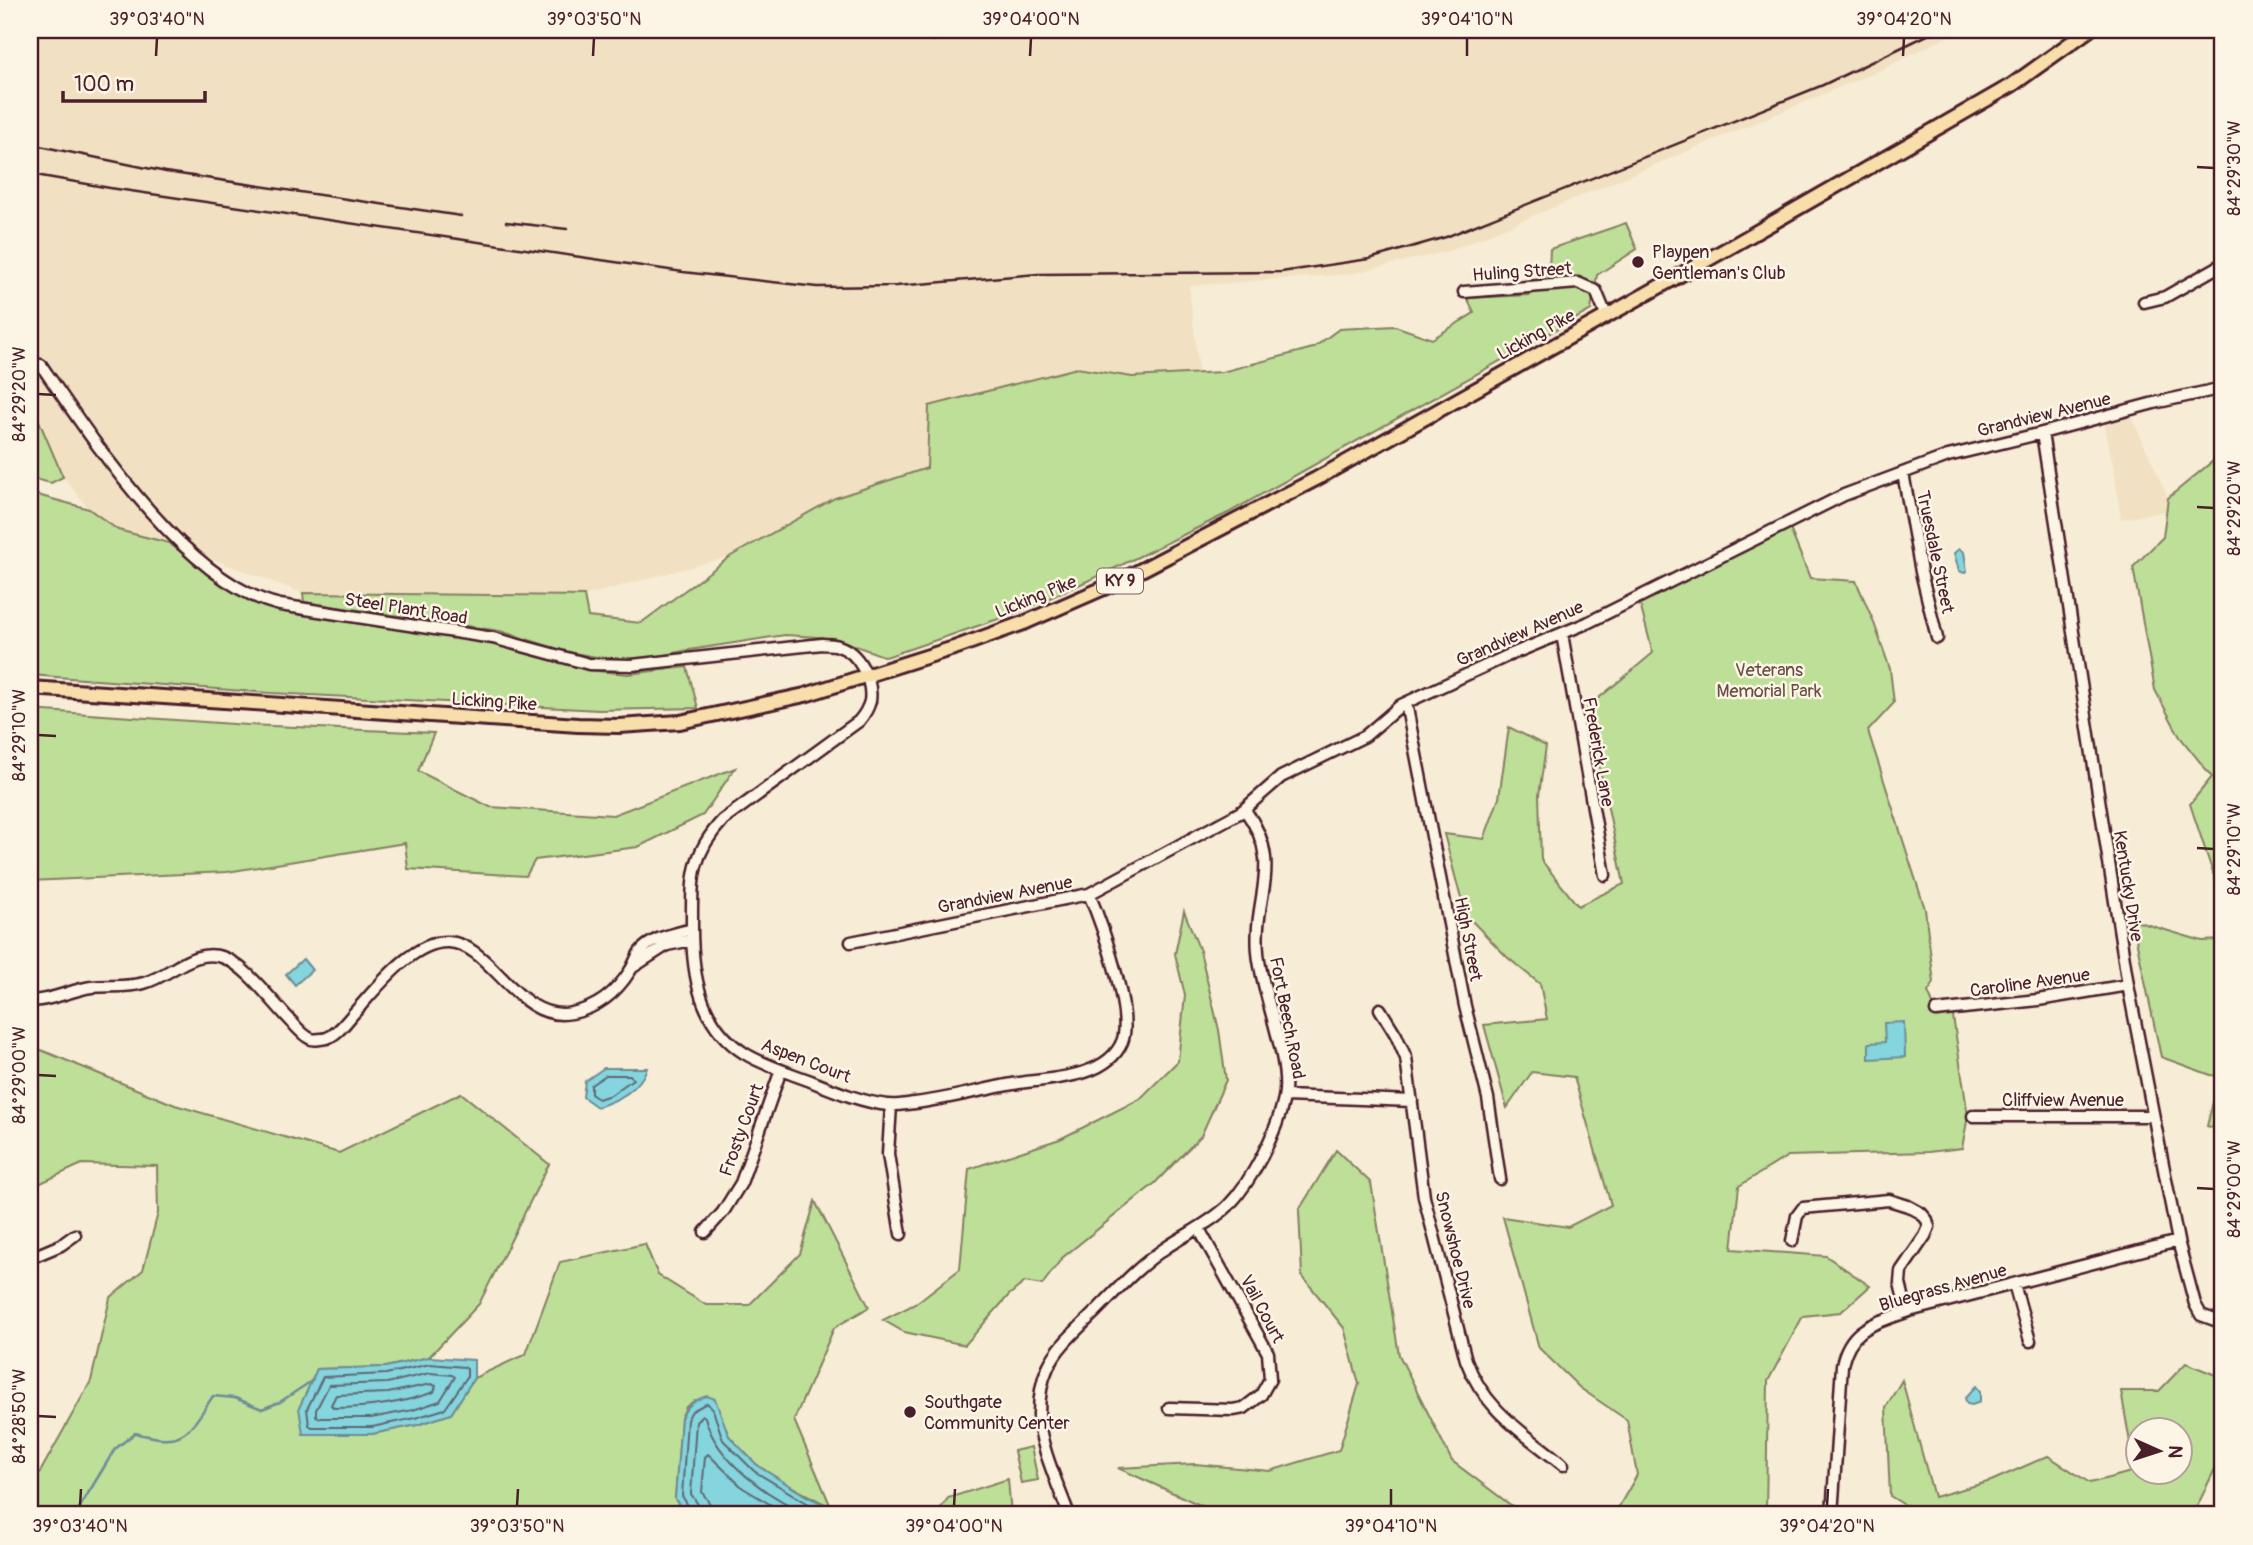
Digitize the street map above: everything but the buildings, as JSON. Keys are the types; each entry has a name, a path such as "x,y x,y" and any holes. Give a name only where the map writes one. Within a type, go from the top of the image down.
{"main road":[{"name":"Licking Pike","path":"30,688 619,726 712,717 805,695 957,647 1026,622 1120,581 1316,480 2012,85 2089,30"}],"street":[{"path":"2144,302 2165,297 2223,264"},
{"name":"Huling Street","path":"1464,292 1578,283 1596,291 1606,315"},
{"name":"Steel Plant Road","path":"30,364 41,365 92,440 134,492 178,539 233,586 260,599 280,605 494,638 589,664 625,666 838,645 851,652 865,675"},
{"name":"Grandview Avenue","path":"851,942 1089,894 1245,810 1281,777 1365,736 1397,707 1562,634 1844,495 1948,456 2223,387"},
{"name":"Kentucky Drive","path":"2042,433 2128,985 2152,1116 2178,1241 2197,1309 2206,1317 2223,1322"},
{"name":"Truesdale Street","path":"1903,473 1921,572 1937,638"},
{"name":"Frederick Lane","path":"1562,634 1605,875"},
{"name":"Aspen Court","path":"865,675 870,701 859,721 723,820 709,834 700,851 694,870 692,962 699,996 717,1027 745,1054 781,1070 869,1101 891,1105 937,1101 1012,1084 1073,1075 1096,1068 1113,1056 1123,1041 1126,1020 1114,967 1089,894"},
{"name":"High Street","path":"1406,703 1465,1006 1488,1098 1500,1179"},
{"name":"Fort Beech Road","path":"1069,1515 1038,1416 1041,1390 1049,1364 1063,1344 1136,1271 1170,1245 1222,1212 1240,1190 1263,1151 1285,1096 1282,1055 1269,1011 1258,948 1258,927 1265,885 1265,852 1256,825 1245,810"},
{"path":"30,1001 90,987 145,983 194,958 210,954 225,957 239,967 299,1030 311,1039 326,1038 337,1032 387,978 417,951 431,944 449,942 464,946 525,1001 548,1012 569,1014 589,1009 608,998 632,968 639,953 652,942 692,934"},
{"name":"Caroline Avenue","path":"1936,1012 2038,1000 2128,985"},
{"name":"Snowshoe Drive","path":"1380,1009 1396,1034 1406,1058 1424,1197 1466,1360 1474,1381 1490,1404 1563,1465"},
{"name":"Frosty Court","path":"705,1232 723,1212 741,1183 781,1070"},
{"path":"1285,1096 1412,1101"},
{"path":"891,1105 888,1158 901,1234"},
{"name":"Cliffview Avenue","path":"1973,1116 2152,1116"},
{"path":"1792,1241 1797,1216 1803,1208 1889,1200 1921,1213 1929,1227 1926,1236 1901,1271 1900,1283 1907,1312"},
{"name":"Vail Court","path":"1169,1408 1244,1408 1261,1395 1270,1379 1268,1353 1199,1229"},
{"path":"30,1258 61,1245 75,1235"},
{"name":"Bluegrass Avenue","path":"1832,1515 1842,1365 1855,1335 1877,1322 1907,1312 2178,1241"},
{"path":"2014,1284 2030,1341"}],"shaded area":[{"path":"30,30 1960,30 1881,70 1449,251 1350,274 1189,286 1199,373 1132,377 1077,368 927,468 835,498 731,556 584,596 303,593 169,543 118,530 89,509 63,477 30,400"},
{"path":"2129,410 2168,498 2166,511 2121,519 2103,417"}],"green space":[{"path":"1626,223 1637,249 1597,275 1591,310 1228,513 1016,613 886,657 834,638 785,635 683,651 631,663 568,652 500,631 304,602 303,593 584,596 588,617 641,623 731,556 835,498 927,468 929,406 1077,368 1132,377 1222,372 1313,348 1339,329 1395,326 1432,339 1474,313 1467,298 1530,295 1549,270 1550,249"},
{"path":"30,400 63,477 51,483 30,478"},
{"path":"2213,461 2223,472 2223,880 2216,882 2190,804 2212,777 2180,737 2155,690 2133,567 2163,537 2168,498"},
{"path":"30,493 89,509 118,530 169,543 226,587 270,607 514,648 587,670 628,674 687,667 698,708 599,710 271,693 30,675"},
{"name":"Veterans Memorial Park","path":"1788,524 1810,578 1856,581 1890,669 1894,703 1868,731 1925,909 1934,983 1928,992 1936,1011 1952,1010 1968,1116 1962,1148 1928,1152 1788,1156 1739,1186 1732,1249 1826,1256 1870,1286 1841,1312 1803,1316 1768,1381 1766,1515 1614,1515 1637,1475 1627,1420 1580,1388 1539,1348 1503,1217 1568,1227 1611,1205 1574,1077 1532,1072 1507,1108 1484,1025 1547,1019 1540,984 1507,957 1465,914 1444,834 1484,839 1499,798 1509,727 1546,746 1539,795 1541,860 1578,906 1624,884 1587,708 1653,653 1638,597"},
{"path":"30,710 248,725 434,733 418,771 490,807 613,815 735,768 703,815 638,847 535,860 526,876 408,869 405,843 227,872 30,881"},
{"path":"1184,911 1200,951 1219,1030 1226,1080 1201,1136 1154,1184 1062,1258 1042,1285 1025,1282 1009,1295 965,1345 904,1332 883,1320 915,1304 960,1269 969,1169 1060,1139 1140,1099 1178,1061 1185,995 1175,954"},
{"path":"2132,920 2202,941 2223,940 2223,1131 2207,1126 2219,1078 2161,1057"},
{"path":"41,1050 175,1105 339,1153 461,1093 549,1164 479,1304 429,1357 386,1367 317,1369 313,1380 372,1434 417,1425 451,1414 474,1378 526,1354 560,1262 645,1244 658,1275 706,1305 749,1305 800,1254 815,1201 869,1307 834,1328 794,1420 831,1507 789,1485 747,1457 728,1434 719,1408 695,1400 686,1407 681,1418 675,1499 689,1515 30,1515 30,1490 91,1381 110,1298 143,1270 158,1213 157,1166 82,1164 30,1188 30,1053"},
{"path":"1336,1150 1371,1183 1399,1355 1452,1461 1524,1515 1222,1515 1118,1468 1195,1464 1270,1471 1339,1450 1359,1384 1344,1328 1302,1276 1299,1210"},
{"path":"2186,1363 2223,1378 2223,1452 2193,1515 1921,1515 1890,1496 1886,1407 1902,1380 1934,1497 1991,1481 2048,1456 2090,1483 2124,1474 2124,1486 2194,1486 2194,1416 2125,1416 2121,1391 2159,1391"},
{"path":"1031,1447 1038,1480 1021,1483 1014,1451"},
{"path":"1008,1479 1011,1515 936,1515 948,1498"}],"water":[{"path":"896,30 961,30 933,41"},
{"path":"1959,549 1964,552 1967,571 1964,573 1959,571 1954,553"},
{"path":"303,959 312,970 295,985 286,974"},
{"path":"1904,1022 1905,1057 1869,1059 1869,1043 1885,1042 1884,1023"},
{"path":"604,1068 647,1068 639,1082 627,1093 597,1107 583,1097 585,1081"},
{"path":"429,1357 474,1360 474,1378 451,1414 417,1425 372,1434 303,1434 299,1408 317,1369 386,1367"},
{"path":"1976,1386 1980,1391 1980,1402 1967,1404 1965,1398"},
{"path":"707,1396 715,1399 729,1436 758,1466 808,1497 831,1507 835,1515 689,1515 683,1511 675,1499 681,1418 691,1404"}],"waterway":[{"path":"75,1515 115,1449 135,1433 151,1437 174,1437 190,1428 213,1396 235,1398 262,1409 280,1402 313,1380"}],"railway":[{"path":"30,174 683,272 817,287 896,286 1038,274 1281,272 1369,259 1446,237 1823,85 1938,30"},
{"path":"30,144 166,172 461,216"},
{"path":"506,222 567,229"}],"place":[{"name":"Playpen Gentleman's Club","path":"1638,262"},
{"name":"Southgate Community Center","path":"910,1412"}]}
